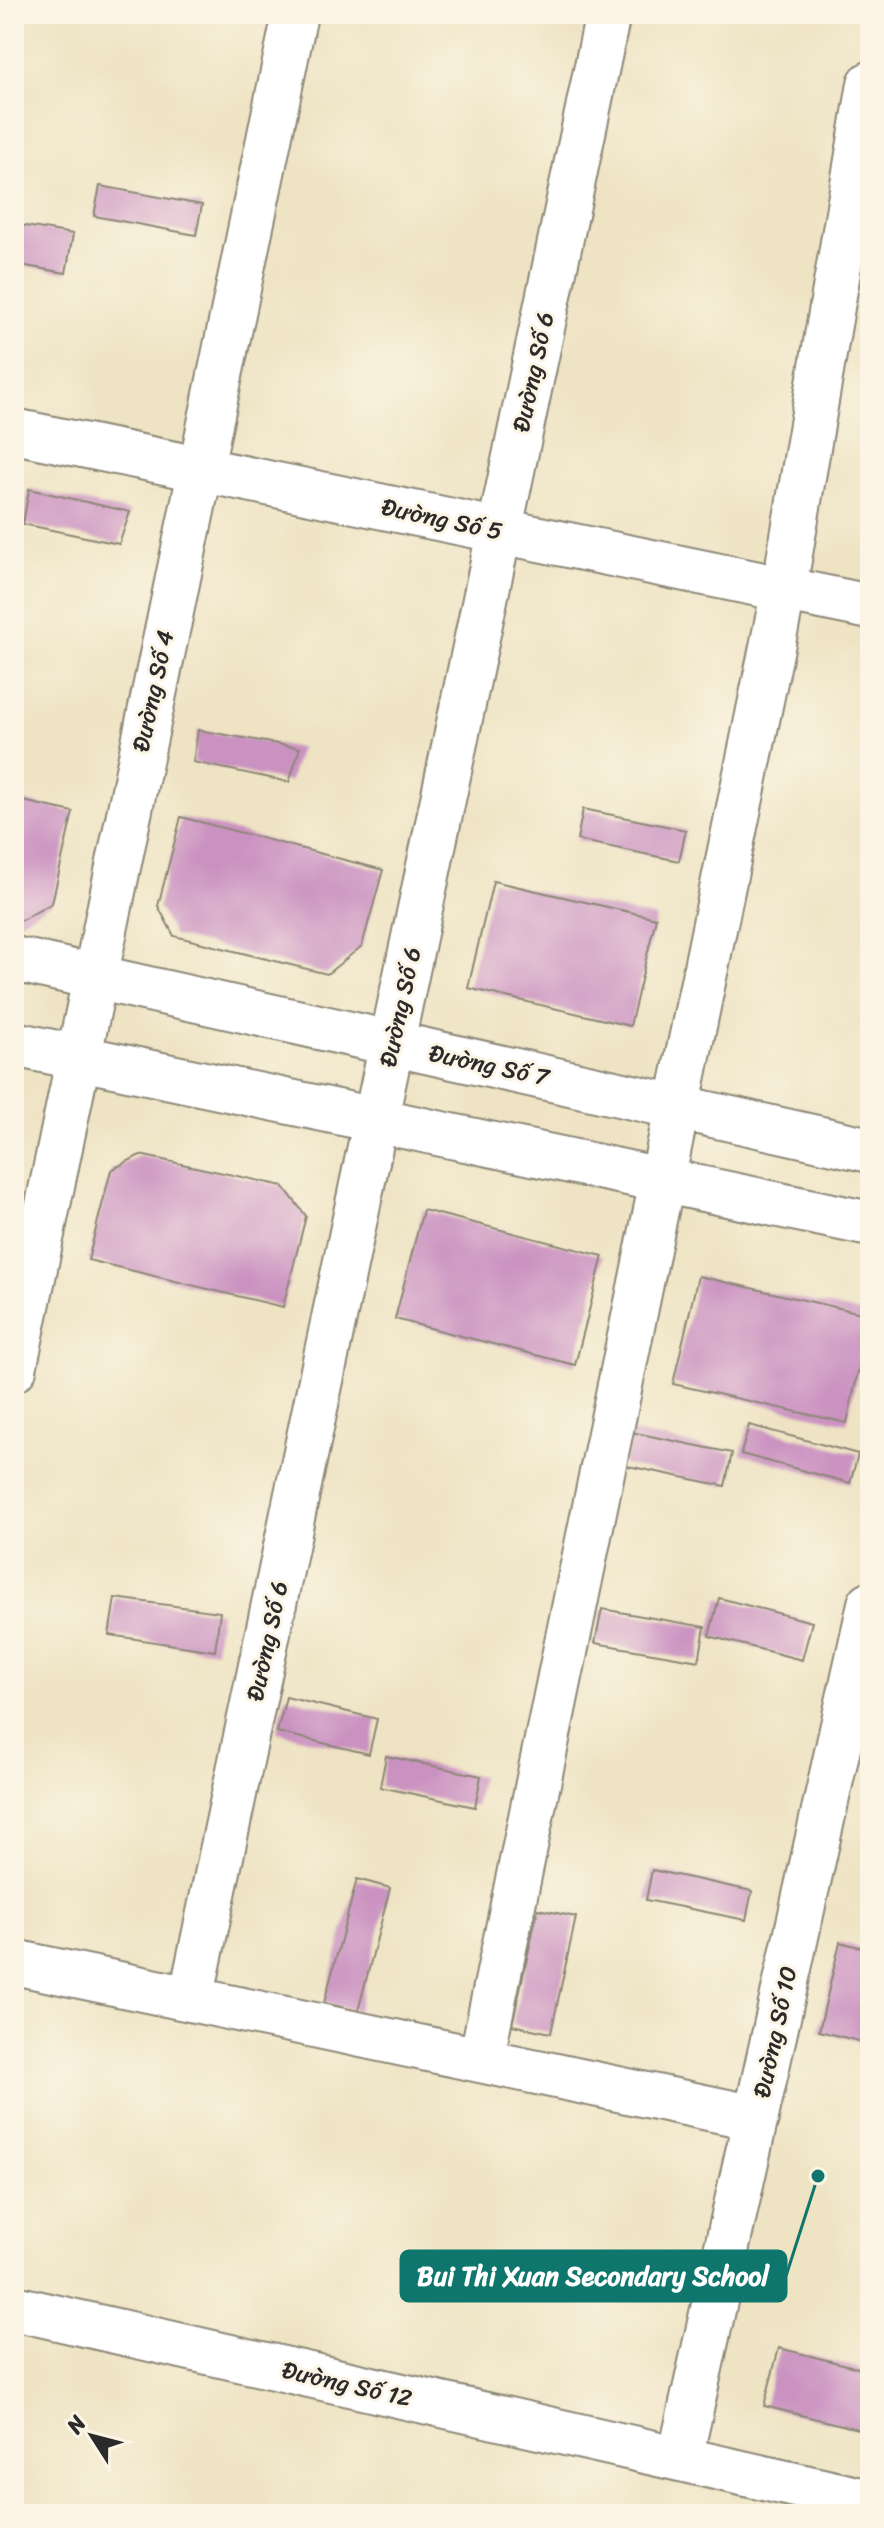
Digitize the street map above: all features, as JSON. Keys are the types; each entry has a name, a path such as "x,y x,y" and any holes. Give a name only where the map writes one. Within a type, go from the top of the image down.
{"street":[{"name":"Đường Số 4","path":"14,1369 76,1057 295,14"},
{"name":"Đường Số 6","path":"191,1999 608,14"},
{"path":"481,2060 784,589 870,84"},
{"name":"Đường Số 5","path":"14,431 870,607"},
{"name":"Đường Số 7","path":"14,959 870,1150"},
{"path":"14,1044 870,1224"},
{"name":"Đường Số 10","path":"680,2458 870,1604"},
{"path":"14,1962 756,2118"},
{"name":"Đường Số 12","path":"14,2308 870,2502"}],"building":[{"path":"100,186 202,205 196,235 94,216"},
{"path":"14,224 73,234 66,273 14,264"},
{"path":"29,489 130,512 119,544 23,524"},
{"path":"198,730 300,748 289,782 193,762"},
{"path":"14,799 73,812 52,903 20,921 14,920"},
{"path":"583,809 686,830 679,861 577,840"},
{"path":"181,817 383,870 362,946 327,974 174,936 158,906"},
{"path":"493,881 656,918 630,1026 468,988"},
{"path":"140,1155 283,1186 306,1216 283,1307 88,1260 111,1170"},
{"path":"423,1210 603,1256 575,1365 395,1319"},
{"path":"698,1276 870,1315 847,1423 673,1384"},
{"path":"749,1425 858,1454 850,1483 741,1454"},
{"path":"631,1432 732,1453 725,1486 623,1465"},
{"path":"115,1598 220,1612 215,1651 109,1635"},
{"path":"719,1598 812,1622 802,1660 709,1636"},
{"path":"602,1609 705,1627 699,1661 595,1643"},
{"path":"286,1697 377,1719 369,1754 277,1732"},
{"path":"386,1756 481,1776 475,1807 380,1787"},
{"path":"652,1870 752,1891 746,1920 646,1900"},
{"path":"357,1879 390,1888 358,2011 324,2003"},
{"path":"538,1909 576,1917 551,2033 512,2025"},
{"path":"840,1942 870,1950 870,2044 819,2031"},
{"path":"779,2348 870,2371 870,2432 764,2406"}],"place":[{"name":"Bui Thi Xuan Secondary School","path":"818,2176"}]}
